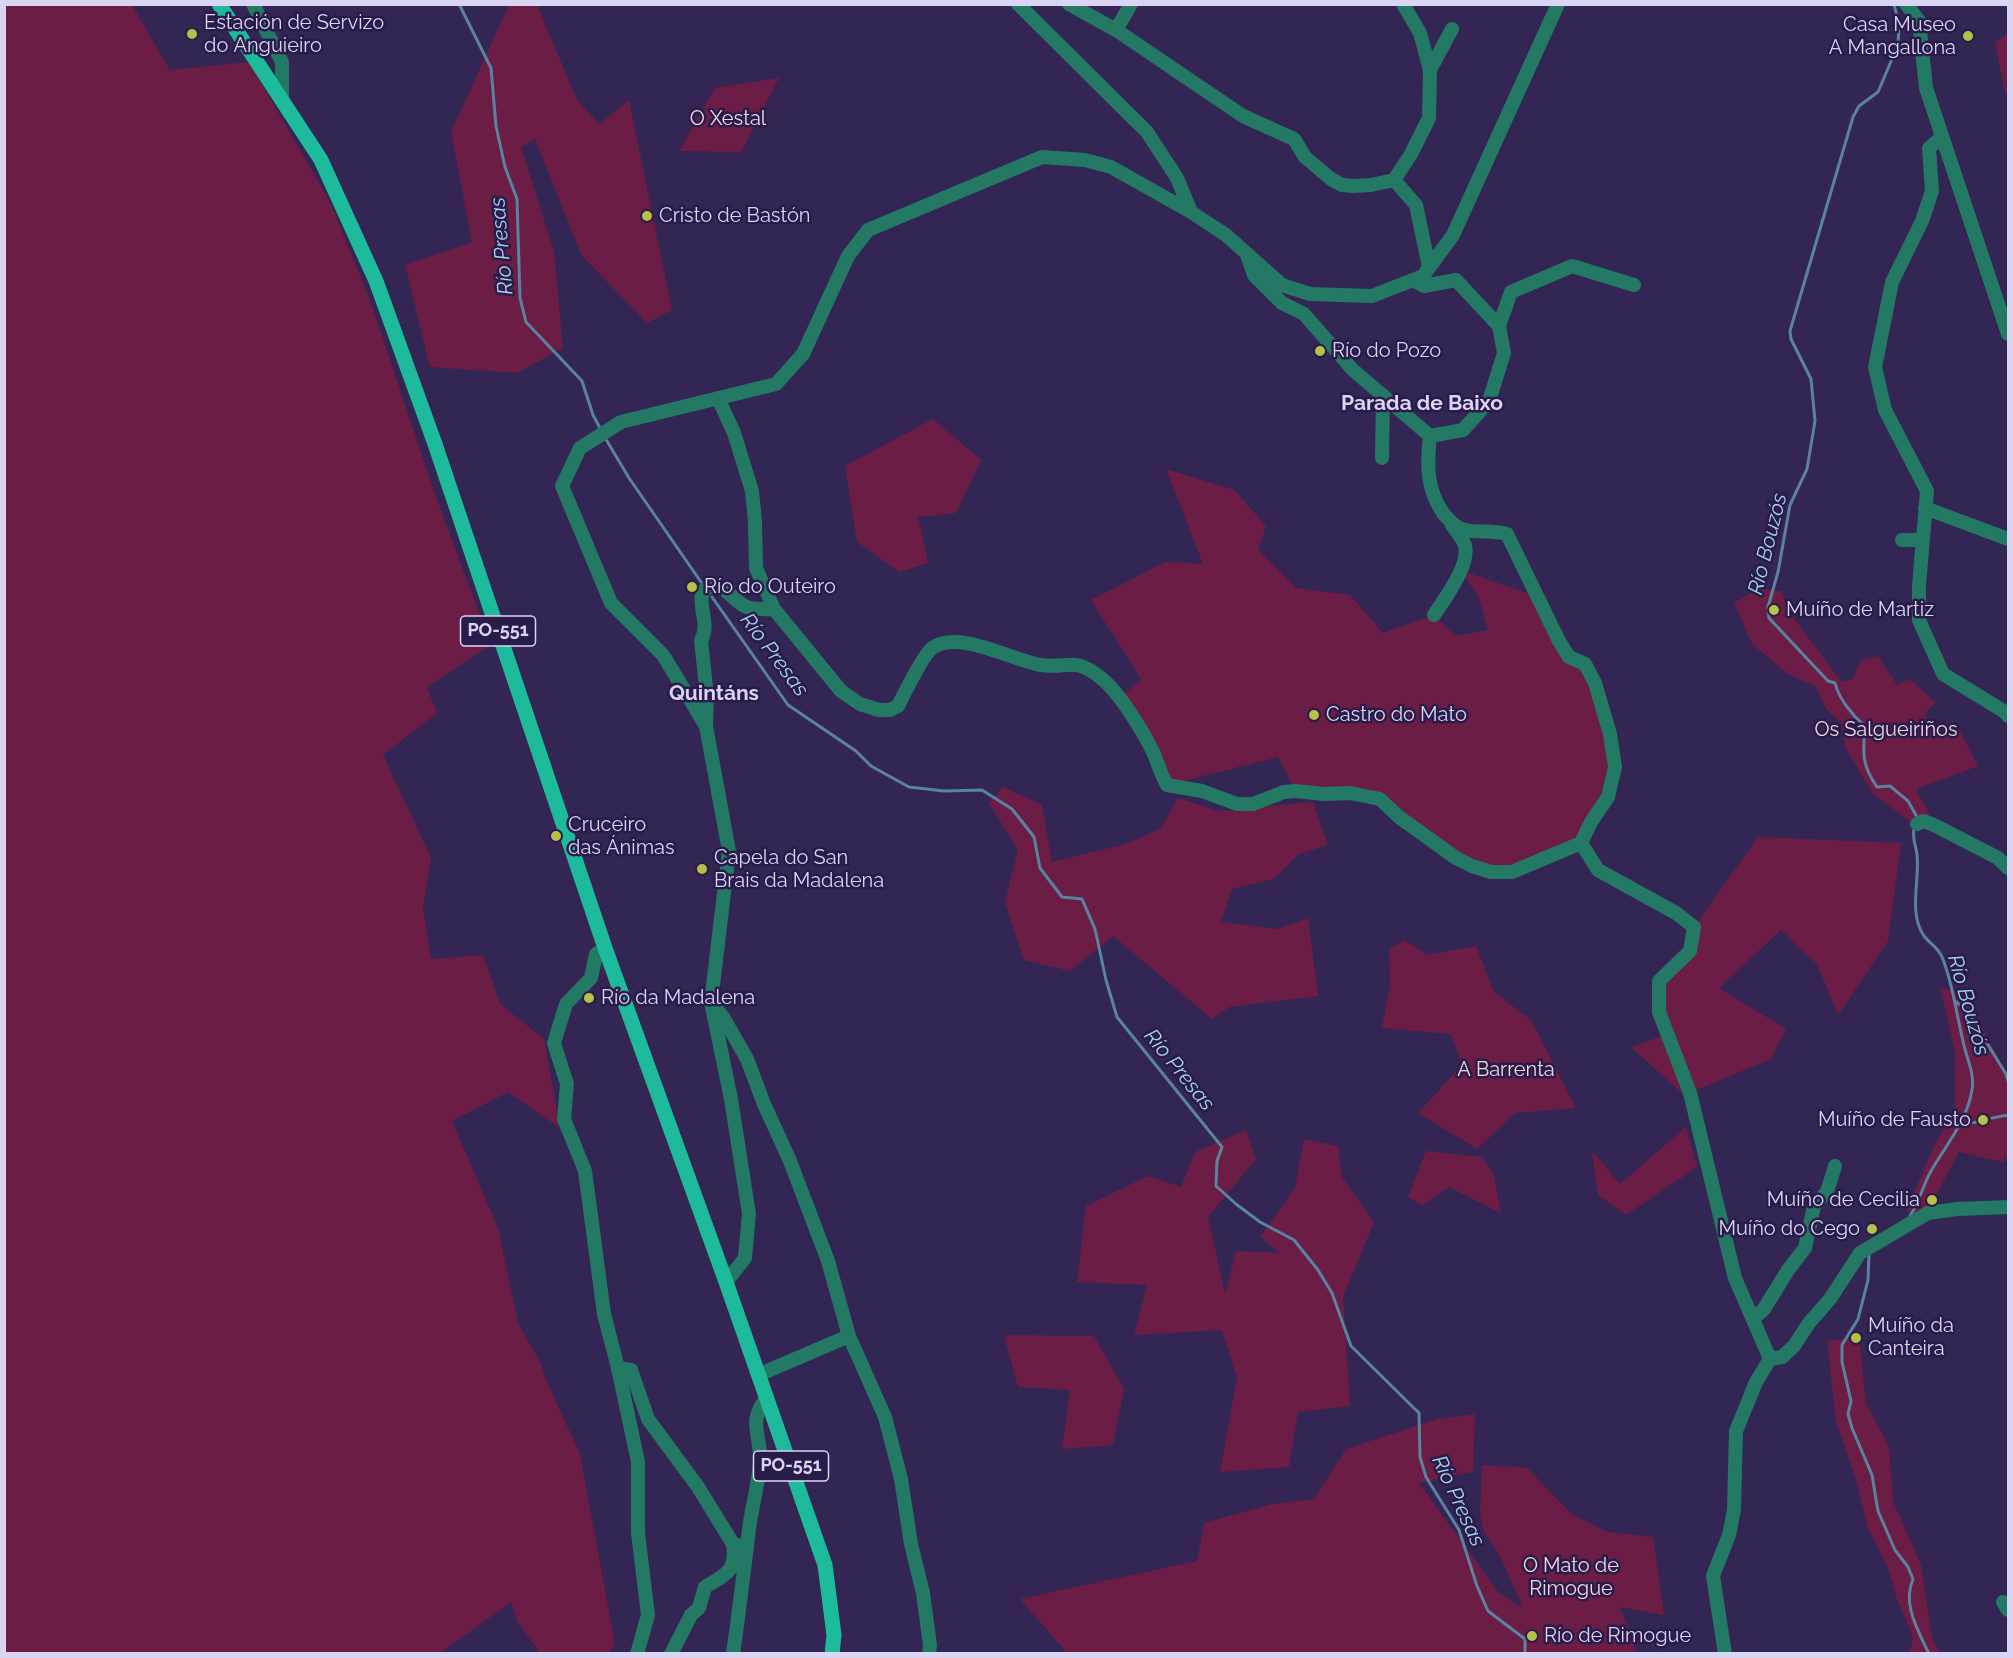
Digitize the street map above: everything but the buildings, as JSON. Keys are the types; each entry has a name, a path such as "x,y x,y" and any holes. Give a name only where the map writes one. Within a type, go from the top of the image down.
{"main road":[{"name":"PO-551","path":"219,4 321,160 380,291 435,444 605,948 726,1282 758,1375 763,1403 825,1565 834,1635 832,1653"}],"street":[{"path":"253,4 282,62 282,100"},
{"path":"1017,4 1147,132 1177,178 1191,212"},
{"path":"1069,4 1116,30 1243,116 1293,139 1305,157 1331,179 1342,185 1353,186 1394,180 1411,154 1429,118 1430,70 1420,33 1403,4"},
{"path":"1116,30 1131,4"},
{"path":"706,726 663,655 611,603 562,486 580,448 621,422 776,384 803,354 848,256 868,230 1042,157 1085,160 1111,167 1191,212 1226,235 1282,285 1310,294 1372,296 1423,276 1453,235 1558,4"},
{"path":"1906,4 1919,21 1926,88 2008,334"},
{"path":"1430,70 1452,30"},
{"path":"1942,137 1929,148 1932,191 1923,221 1892,282 1875,367 1885,410 1927,491 1919,585 1919,620 1944,674 2008,716"},
{"path":"1394,180 1416,205 1430,267"},
{"path":"1246,255 1254,275 1282,303 1304,314 1353,370 1430,436"},
{"path":"1430,436 1463,430 1489,401 1503,353 1500,326 1511,292 1572,266 1634,285"},
{"path":"1413,280 1424,286 1456,280 1500,326"},
{"path":"1382,458 1383,395"},
{"path":"718,398 734,433 752,491 756,568 774,609 841,691 860,704 879,710 890,710 898,706 930,648 946,641 993,649 1041,665 1079,664 1102,678 1123,702 1153,752 1159,771 1167,785 1203,791 1237,804 1253,804 1284,792 1295,791 1324,794 1350,793 1380,800 1399,817 1456,858 1491,872 1512,872 1581,843 1591,822 1608,797 1615,767 1610,734 1595,683 1585,664 1569,657 1559,641 1507,534 1493,530 1465,530 1451,523"},
{"path":"1430,436 1428,481 1435,501 1465,545 1464,562 1434,615"},
{"path":"1925,507 2008,539"},
{"path":"1902,540 1923,540"},
{"path":"726,1282 745,1257 749,1214 731,1099 711,1002 729,851 706,726 707,696 701,641 705,633 702,596 710,587 722,587 743,606 774,609"},
{"path":"1917,824 1924,821 1934,825 1998,858 2008,868"},
{"path":"1581,843 1598,870 1676,913 1694,927 1690,951 1659,981 1659,1012 1690,1093 1735,1278 1770,1359"},
{"path":"605,948 596,954 591,978 566,1004 554,1043 567,1084 564,1119 585,1171 604,1314 638,1462 638,1533 648,1615 637,1653"},
{"path":"711,1002 723,1017 747,1059 764,1104 790,1161 828,1261 849,1336 885,1417 901,1479 911,1544 923,1593 929,1653"},
{"path":"1753,1320 1764,1309 1788,1270 1805,1248 1814,1206 1827,1192 1835,1166"},
{"path":"1725,1653 1713,1576 1729,1535 1734,1510 1736,1431 1756,1382 1770,1359 1782,1357 1794,1346 1809,1323 1830,1299 1860,1253 1928,1213 1957,1209 2008,1207"},
{"path":"758,1375 849,1336"},
{"path":"618,1368 631,1370 648,1419 698,1487 733,1544 735,1558 730,1571 705,1587 699,1608 691,1616 671,1653"},
{"path":"733,1653 758,1483 760,1458 755,1425 756,1414 763,1403"},
{"path":"758,1440 762,1431 772,1423"},
{"path":"733,1544 747,1548"}],"green space":[{"path":"5,5 132,5 170,70 249,62 330,202 370,300 436,497 491,645 427,687 437,713 383,755 431,858 423,907 431,959 483,955 500,1004 544,1039 560,1128 508,1092 452,1121 498,1228 518,1323 541,1364 580,1454 615,1645 608,1653 540,1653 518,1623 511,1602 440,1653 5,1654"},
{"path":"509,5 537,5 577,100 599,124 629,100 672,310 647,323 582,256 535,139 521,147 554,251 563,348 517,373 430,367 405,265 472,242 451,132"},
{"path":"2008,32 2008,93 2005,92 1995,43"},
{"name":"O Xestal","path":"779,78 741,152 679,151 715,88"},
{"path":"933,419 981,460 956,513 918,517 928,563 900,572 857,542 845,466"},
{"path":"1166,469 1234,490 1266,526 1258,550 1296,588 1350,595 1383,633 1434,615 1456,636 1488,630 1478,596 1460,570 1539,597 1559,641 1585,664 1615,767 1581,843 1512,872 1472,866 1380,799 1295,791 1278,757 1167,785 1119,699 1141,679 1091,600 1165,562 1203,564"},
{"name":"Os Salgueiriños","path":"1758,589 1782,591 1786,608 1841,681 1852,680 1861,660 1878,656 1897,685 1909,679 1936,702 1925,713 1933,738 1958,727 1978,766 1916,789 1930,815 1909,821 1873,794 1845,747 1842,723 1826,709 1815,686 1788,674 1752,644 1734,603"},
{"path":"1003,787 1042,805 1052,862 1126,844 1160,829 1178,798 1219,811 1313,802 1328,845 1299,854 1274,879 1232,889 1221,922 1278,929 1308,918 1318,996 1229,1007 1212,1019 1113,936 1070,971 1024,960 1005,902 1018,850 989,803"},
{"path":"1758,837 1901,843 1888,941 1838,1015 1818,966 1781,930 1719,988 1786,1029 1771,1059 1684,1095 1631,1047 1668,1034 1659,981 1690,951 1694,927"},
{"name":"A Barrenta","path":"1405,940 1427,955 1476,946 1494,992 1531,1020 1576,1108 1515,1113 1477,1149 1418,1113 1462,1065 1451,1034 1382,1028 1390,985 1389,949"},
{"path":"1940,987 1965,995 2008,1076 2008,1164 2005,1156 2003,1162 1959,1152 1927,1212 1906,1212 1933,1148 1955,1109 1955,1052"},
{"path":"1686,1127 1697,1167 1626,1215 1598,1195 1592,1151 1620,1184"},
{"path":"1246,1130 1256,1159 1208,1217 1225,1294 1236,1251 1280,1253 1260,1237 1295,1188 1304,1139 1338,1146 1342,1177 1374,1222 1343,1297 1350,1406 1298,1412 1289,1467 1220,1472 1237,1378 1222,1330 1134,1335 1147,1285 1077,1282 1086,1206 1148,1176 1181,1187 1195,1152"},
{"path":"1426,1151 1482,1157 1494,1175 1501,1213 1449,1187 1422,1205 1408,1197"},
{"path":"1004,1335 1094,1336 1124,1389 1113,1445 1062,1449 1070,1390 1018,1387"},
{"path":"1859,1338 1866,1403 1889,1447 1893,1501 1921,1565 1932,1638 1940,1653 1910,1653 1913,1637 1897,1599 1888,1568 1868,1528 1855,1477 1836,1421 1827,1341"},
{"name":"O Mato de Rimogue","path":"1475,1414 1473,1472 1419,1483 1499,1593 1523,1608 1501,1558 1483,1530 1480,1512 1482,1465 1527,1468 1573,1515 1607,1532 1653,1537 1664,1615 1620,1607 1636,1650 1628,1654 1067,1653 1020,1599 1197,1561 1204,1523 1272,1504 1314,1499 1346,1449 1437,1419"}],"waterway":[{"name":"Río Presas","path":"459,4 491,68 496,126 505,167 517,199 520,298 526,322 582,381 593,415 601,430"},
{"name":"Río Bouzós","path":"1894,4 1899,25 1898,45 1878,92 1859,106 1853,117 1790,331 1791,339 1811,379 1815,421 1807,469 1790,505 1778,572 1768,607 1769,618 1828,681 1835,683 1847,706 1865,726 1864,758 1877,787 1890,786 1908,801 1916,819"},
{"name":"Río Presas","path":"604,436 629,478 701,582"},
{"name":"Río Presas","path":"712,597 788,705 856,751 871,766 909,787 944,791 982,790 1012,809 1034,837 1040,868 1062,897 1082,899 1095,929 1117,1017 1222,1147 1217,1161 1216,1186 1260,1222 1294,1240 1318,1270 1332,1293 1351,1346 1419,1413 1420,1457 1426,1477 1459,1530 1477,1586 1488,1611 1525,1639 1525,1654"},
{"name":"Río Bouzós","path":"1910,1216 1931,1171 1966,1112 1973,1084 1946,967 1938,951 1919,927 1916,907 1918,865 1914,829"},
{"path":"1956,1002 1967,1011 2006,1074 2008,1081"},
{"path":"1992,1118 2008,1115"},
{"path":"1960,1124 1979,1122"},
{"name":"Río Bouzós","path":"1869,1253 1868,1280 1858,1319 1842,1345 1842,1362 1851,1401 1848,1414 1872,1475 1878,1511 1895,1550 1908,1567 1913,1579 1909,1598 1910,1608 1929,1654"}],"place":[{"name":"Estación de Servizo do Anguieiro","path":"192,34"},
{"name":"Casa Museo A Mangallona","path":"1968,36"},
{"name":"Cristo de Bastón","path":"647,216"},
{"name":"Río do Pozo","path":"1320,351"},
{"name":"Río do Outeiro","path":"692,587"},
{"name":"Muíño de Martiz","path":"1774,610"},
{"name":"Castro do Mato","path":"1314,715"},
{"name":"Cruceiro das Ánimas","path":"556,836"},
{"name":"Capela do San Brais da Madalena","path":"702,869"},
{"name":"Río da Madalena","path":"589,998"},
{"name":"Muíño de Fausto","path":"1983,1120"},
{"name":"Muíño de Cecilia","path":"1932,1200"},
{"name":"Muíño do Cego","path":"1872,1229"},
{"name":"Muíño da Canteira","path":"1856,1338"},
{"name":"Río de Rimogue","path":"1532,1636"}],"district":[{"name":"Parada de Baixo","path":"1422,404"},
{"name":"Quintáns","path":"714,694"}]}
